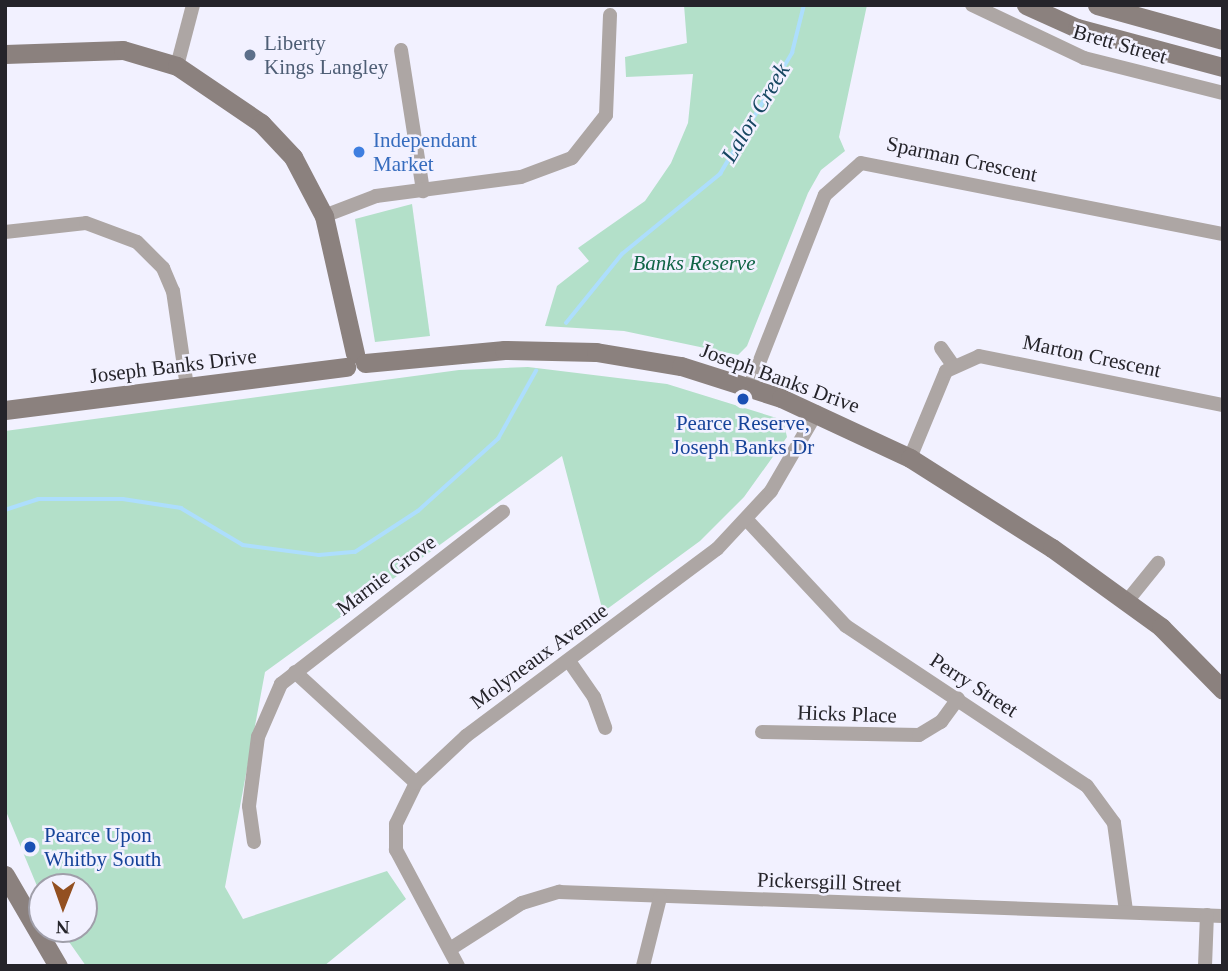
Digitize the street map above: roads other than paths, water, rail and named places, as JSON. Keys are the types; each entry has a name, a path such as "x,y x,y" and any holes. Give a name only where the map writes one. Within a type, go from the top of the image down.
{"street":[{"path":"177,66 193,5"},
{"name":"Brett Street","path":"972,5 1084,58 1223,93"},
{"path":"1026,5 1088,31 1223,67"},
{"path":"1097,5 1223,40"},
{"path":"324,216 376,196 423,191 550,169 590,143 606,115 610,15"},
{"path":"5,54 103,49 177,66 261,123 293,157 324,216 355,361"},
{"path":"401,50 423,191"},
{"name":"Sparman Crescent","path":"750,386 825,195 861,163 1223,234"},
{"path":"5,232 86,223 137,242 163,268 173,291 187,387"},
{"path":"910,458 940,382 953,365 941,348"},
{"name":"Joseph Banks Drive","path":"5,410 187,387 355,361 563,349 652,360 750,386 817,412 910,458 1128,600 1223,690"},
{"name":"Marton Crescent","path":"953,365 992,357 1223,405"},
{"name":"Molyneaux Avenue","path":"458,966 396,850 396,824 416,783 466,736 690,573 747,520 797,454 817,412"},
{"name":"Marnie Grove","path":"254,842 249,806 258,737 281,684 503,512"},
{"name":"Perry Street","path":"747,520 846,626 1087,786 1114,823 1126,911"},
{"path":"1128,600 1158,563"},
{"path":"569,661 594,697 605,728"},
{"path":"295,672 416,783"},
{"name":"Hicks Place","path":"762,732 919,735 942,722 958,699"},
{"path":"5,875 57,965"},
{"name":"Pickersgill Street","path":"450,950 522,903 559,892 660,898 1223,916"},
{"path":"643,966 660,898"},
{"path":"1205,966 1207,915"}],"waterway":[{"name":"Lalor Creek","path":"566,323 622,254 720,174 792,53 804,5"},
{"path":"5,510 38,499 123,499 181,508 243,545 319,555 355,552 418,511 498,439 536,371"}],"place":[{"name":"Liberty Kings Langley","path":"250,55"},
{"name":"Independant Market","path":"359,152"},
{"name":"Pearce Reserve, Joseph Banks Dr","path":"743,399"},
{"name":"Pearce Upon Whitby South","path":"30,847"}],"park label":[{"name":"Banks Reserve","path":"694,263"}]}
